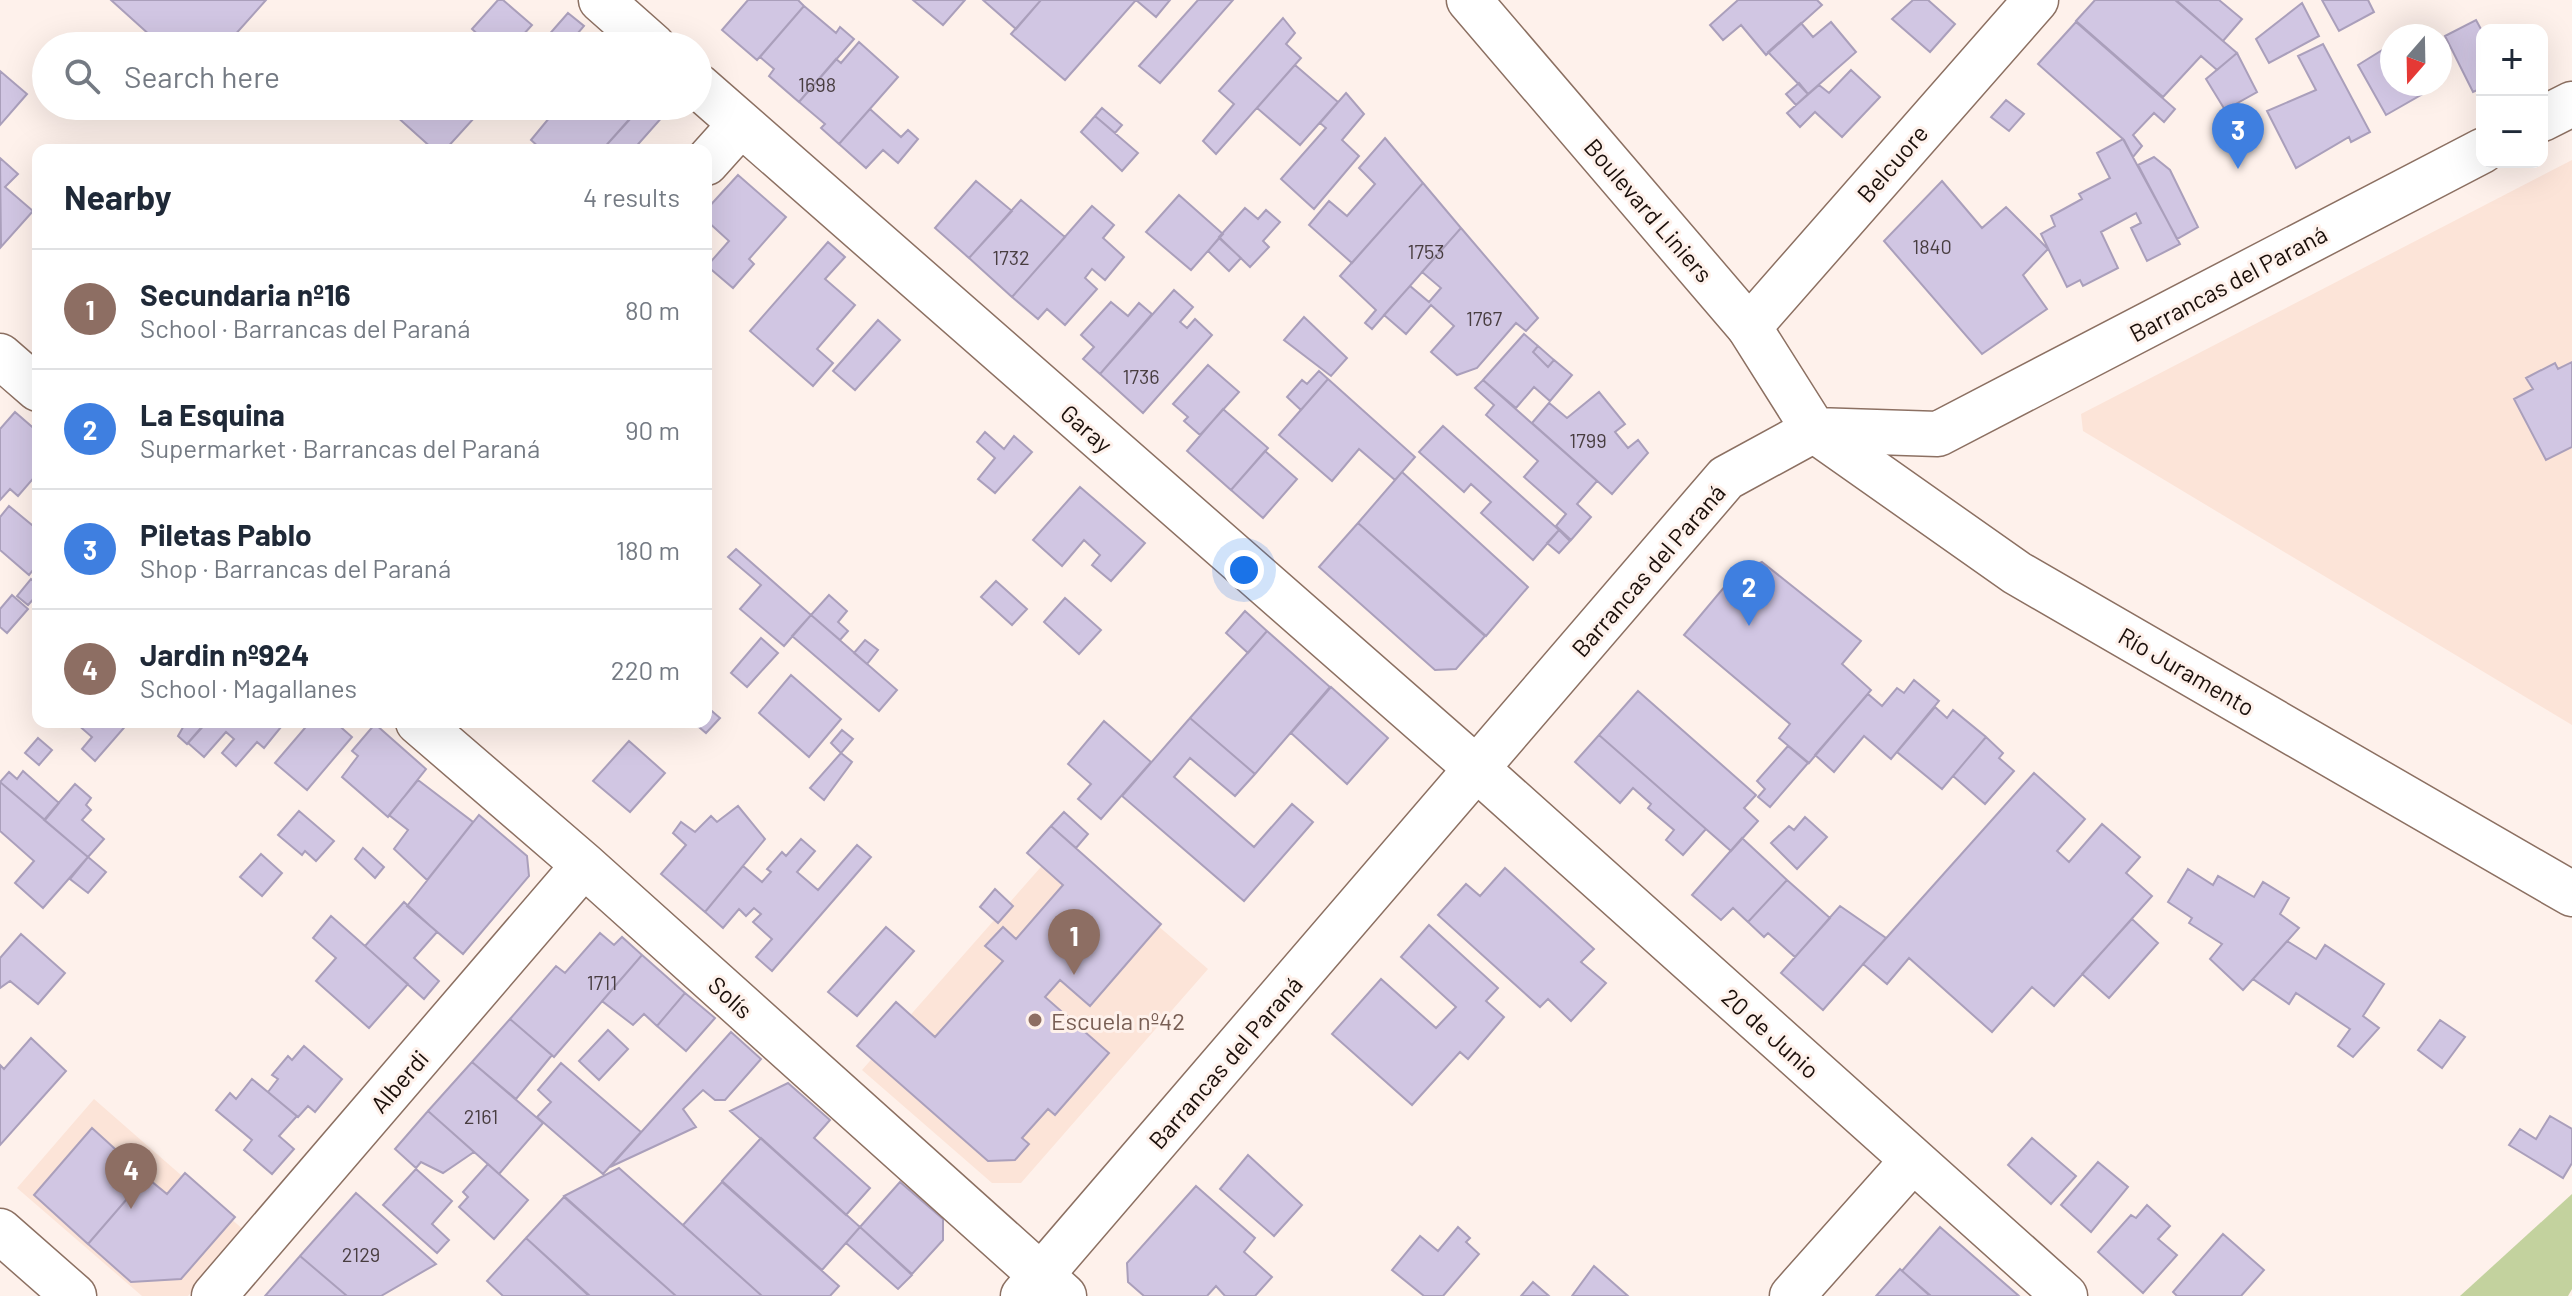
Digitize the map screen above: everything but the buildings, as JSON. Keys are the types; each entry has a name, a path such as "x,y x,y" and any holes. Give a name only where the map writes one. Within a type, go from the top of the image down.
{"street":[{"path":"601,0 637,32"},
{"name":"Boulevard Liniers","path":"1469,0 1749,327 1814,430"},
{"name":"Belcuore","path":"1749,327 2036,0"},
{"name":"Garay","path":"712,98 1477,769"},
{"path":"2548,116 2572,104"},
{"path":"712,156 741,124"},
{"name":"Barrancas del Paraná","path":"1043,1289 1477,769 1726,478 1814,430 1938,434 2476,154"},
{"name":"Río Juramento","path":"1814,430 2017,573 2572,894"},
{"name":"Solís","path":"425,728 584,865 1043,1289"},
{"name":"20 de Junio","path":"1477,769 2065,1296"},
{"name":"Alberdi","path":"214,1296 584,865"},
{"path":"1792,1296 1913,1160"},
{"path":"0,1231 74,1296"}],"shaded area":[{"path":"2572,160 2572,725 2083,431 2081,414"},
{"name":"Escuela nº42","path":"1062,843 1208,969 1021,1183 992,1183 862,1070"},
{"path":"94,1099 245,1231 188,1296 142,1296 17,1188"}],"green space":[{"path":"2572,1194 2572,1289 2568,1296 2460,1296"}],"place":[{"name":"Piletas Pablo","path":"2238,169"},
{"name":"La Esquina","path":"1749,626"},
{"name":"Secundaria nº16","path":"1074,975"},
{"name":"Escuela nº42","path":"1035,1020"},
{"name":"Jardin nº924","path":"131,1209"}]}
